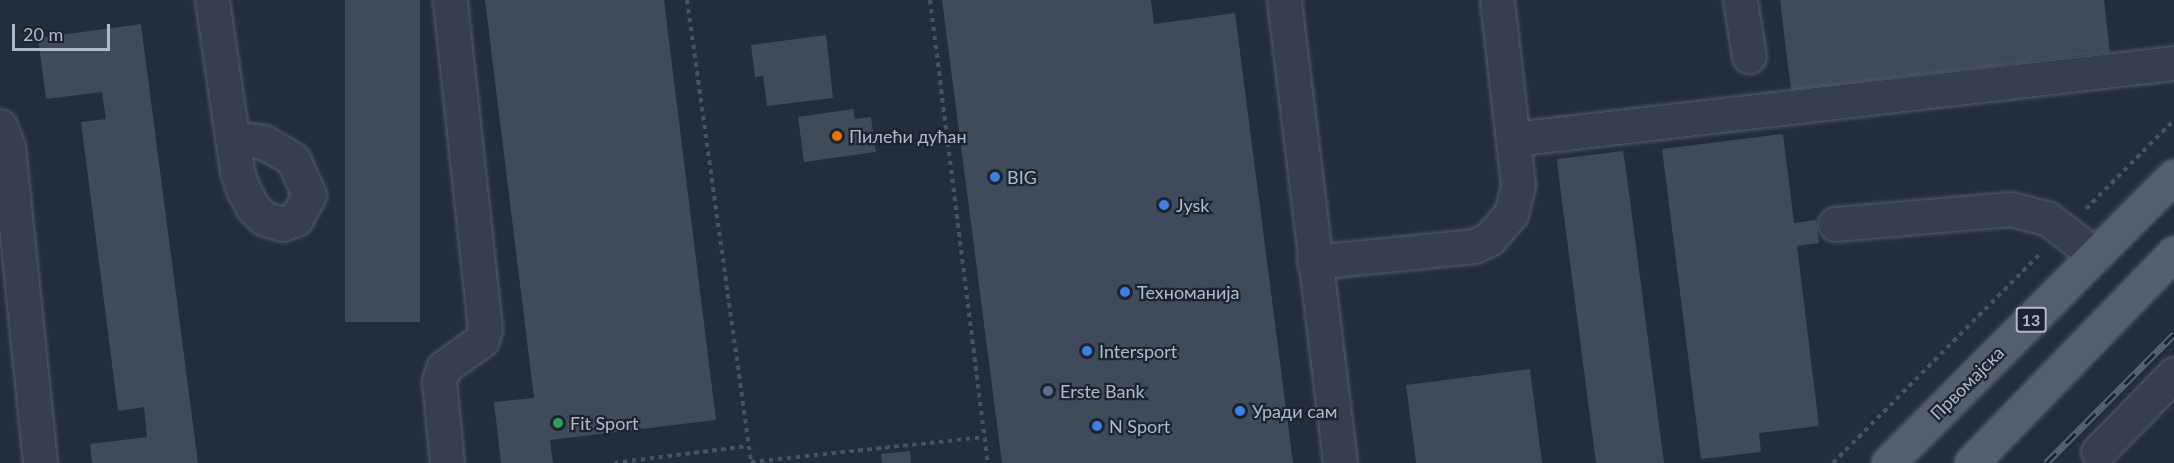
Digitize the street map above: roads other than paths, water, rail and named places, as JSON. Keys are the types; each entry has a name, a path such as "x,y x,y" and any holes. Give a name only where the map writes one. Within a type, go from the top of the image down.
{"main road":[{"name":"Првомајска","path":"1888,463 2174,176"},
{"path":"1971,463 2174,253"}],"street":[{"path":"212,0 233,138"},
{"path":"447,463 439,381 443,368 482,340 485,329 450,0"},
{"path":"1284,0 1340,463"},
{"path":"1314,262 1474,246 1489,239 1511,214 1516,202 1513,139 1497,0"},
{"path":"1740,0 1749,56"},
{"path":"1513,139 2174,63"},
{"path":"0,126 8,147 40,463"},
{"path":"1835,224 2010,209 2047,218 2095,255"},
{"path":"2098,452 2174,374"}],"railway":[{"path":"2046,463 2174,334"}],"place":[{"name":"Пилећи дућан","path":"837,136"},
{"name":"BIG","path":"995,177"},
{"name":"Jysk","path":"1164,205"},
{"name":"Техноманија","path":"1125,292"},
{"name":"Intersport","path":"1087,351"},
{"name":"Erste Bank","path":"1048,391"},
{"name":"Уради сам","path":"1240,411"},
{"name":"Fit Sport","path":"558,423"},
{"name":"N Sport","path":"1097,426"}]}
